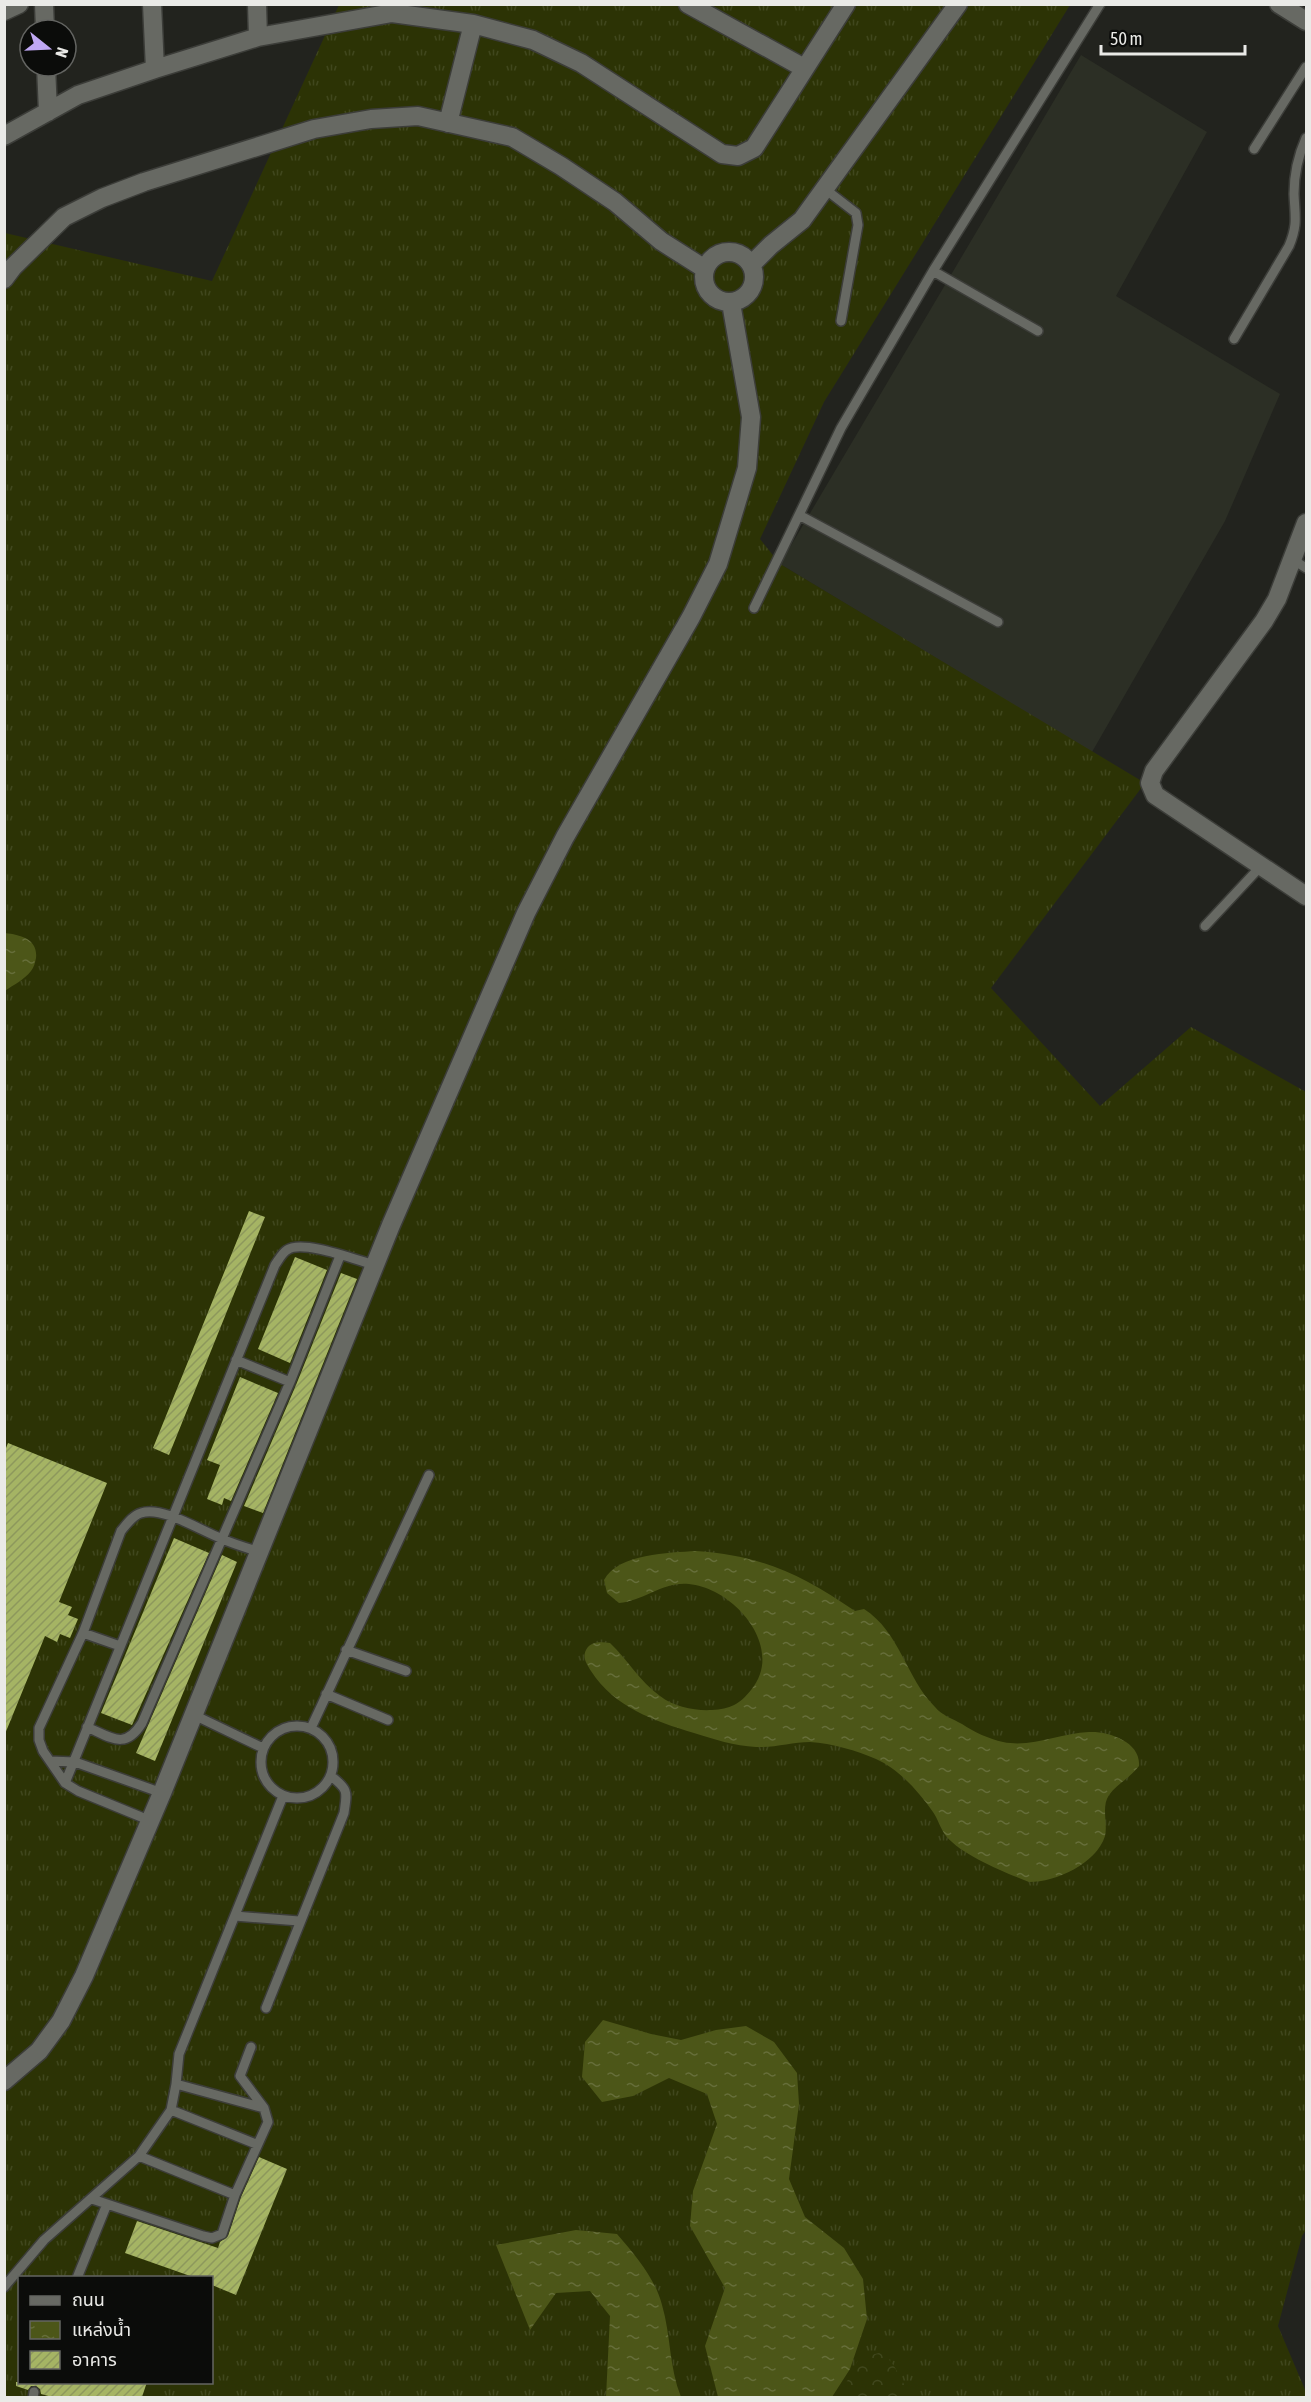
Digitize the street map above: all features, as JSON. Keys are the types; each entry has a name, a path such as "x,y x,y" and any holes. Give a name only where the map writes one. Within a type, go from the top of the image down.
{"street":[{"path":"4,11 19,4"},
{"path":"152,4 155,69"},
{"path":"257,4 258,37"},
{"path":"688,4 804,68"},
{"path":"4,136 78,95 155,69 258,37 353,12 392,13 473,24 533,40 581,63 722,154 738,156 754,148 846,4"},
{"path":"752,264 802,220 958,4"},
{"path":"1279,4 1306,21"},
{"path":"448,123 473,24"},
{"path":"47,78 48,112"},
{"path":"4,279 20,259 64,217 102,198 144,182 314,129 371,119 418,116 512,137 615,202 662,240 705,269"},
{"path":"731,251 739,253 752,264 754,272 752,289 740,300 731,303 723,302 709,293 705,286 705,269 715,255 731,251"},
{"path":"4,2081 39,2051 62,2021 84,1976 151,1821 375,1265 526,913 565,837 691,617 718,564 747,468 750,417 731,303"},
{"path":"1306,523 1299,563 1264,621 1154,771 1150,783 1155,795 1306,896"}],"lane":[{"path":"754,608 841,429 933,272 1100,4"},
{"path":"1254,149 1306,67"},
{"path":"1234,339 1295,232 1296,175 1299,154 1306,138"},
{"path":"825,189 856,213 858,225 841,321"},
{"path":"933,272 1038,331"},
{"path":"799,515 998,622"},
{"path":"1205,926 1261,866"},
{"path":"65,1783 275,1265 286,1250 295,1246 313,1248 375,1265"},
{"path":"87,1727 114,1738 126,1740 135,1735 167,1669 290,1382 340,1256"},
{"path":"236,1360 290,1382"},
{"path":"311,1728 429,1475"},
{"path":"151,1821 65,1783 39,1740 39,1728 83,1633 121,1532 130,1520 141,1513 152,1512 173,1517 222,1540 260,1552"},
{"path":"83,1633 120,1646"},
{"path":"346,1650 406,1671"},
{"path":"326,1694 388,1720"},
{"path":"194,1715 263,1748"},
{"path":"292,1725 311,1728 326,1739 333,1757 331,1776 320,1791 302,1798 283,1796 268,1785 264,1776 261,1767 263,1748 275,1732 292,1725"},
{"path":"50,1761 75,1762 162,1793"},
{"path":"266,2008 344,1814 347,1792 343,1785 331,1776"},
{"path":"4,2287 44,2240 139,2156 171,2110 179,2054 283,1796"},
{"path":"235,1916 300,1921"},
{"path":"92,2199 212,2238 222,2234 235,2195 256,2144 268,2122 264,2108 240,2076 251,2047"},
{"path":"176,2084 264,2108"},
{"path":"171,2110 256,2144"},
{"path":"139,2156 235,2195"},
{"path":"77,2276 107,2204"}],"shaded area":[{"path":"1081,55 1207,132 1116,296 1280,394 1225,521 1092,752 780,564"}],"green space":[{"path":"339,5 1070,5 824,402 760,539 780,564 1145,783 991,988 1100,1106 1191,1027 1306,1092 1306,2230 1302,2236 1278,2326 1306,2392 1306,2397 5,2398 5,233 212,281"},
{"path":"883,2352 894,2366 911,2397 839,2397 859,2358"}],"water":[{"path":"5,933 17,935 31,942 36,958 28,974 5,991"},
{"path":"696,1551 720,1553 762,1562 817,1587 855,1611 864,1609 876,1619 895,1642 917,1683 938,1710 982,1735 1003,1742 1025,1743 1078,1733 1097,1732 1114,1736 1129,1744 1135,1750 1139,1766 1109,1795 1105,1810 1106,1831 1100,1846 1093,1855 1074,1870 1051,1879 1029,1882 984,1863 953,1843 915,1789 893,1769 876,1759 844,1748 818,1743 803,1742 763,1747 732,1744 650,1718 623,1703 600,1684 588,1666 585,1656 586,1650 591,1645 600,1642 610,1643 653,1690 678,1706 692,1709 718,1709 734,1705 751,1690 760,1674 762,1656 759,1639 738,1608 723,1596 706,1588 689,1584 671,1585 637,1599 619,1603 607,1593 604,1580 621,1564 646,1556"},
{"path":"603,2020 681,2040 716,2030 746,2026 774,2042 797,2073 799,2104 789,2179 805,2217 844,2248 863,2279 867,2319 850,2369 832,2397 718,2397 705,2346 725,2288 690,2226 693,2191 717,2124 707,2094 669,2078 633,2096 602,2102 582,2077 585,2042"},
{"path":"576,2230 617,2234 655,2285 662,2305 674,2374 681,2397 606,2397 610,2316 590,2291 556,2293 530,2330 496,2245"}],"building":[{"path":"249,1211 265,1217 169,1455 153,1448"},
{"path":"295,1257 327,1270 290,1363 258,1349"},
{"path":"341,1273 357,1279 263,1513 244,1506 296,1385"},
{"path":"240,1377 278,1393 231,1501 224,1498 222,1505 207,1499 220,1465 207,1460"},
{"path":"8,1443 107,1483 59,1602 72,1607 68,1615 78,1619 70,1638 60,1634 57,1642 45,1636 5,1734 4,1453"},
{"path":"174,1538 209,1553 132,1725 101,1713"},
{"path":"222,1555 237,1562 155,1761 136,1753"},
{"path":"259,2157 287,2169 236,2295 213,2285 213,2276 190,2276 125,2253 137,2221 218,2248 220,2242 228,2236 241,2197"},
{"path":"16,2382 18,2384 146,2384 142,2397 52,2397 41,2394 40,2389 36,2386 31,2386 28,2390 16,2386"}]}
